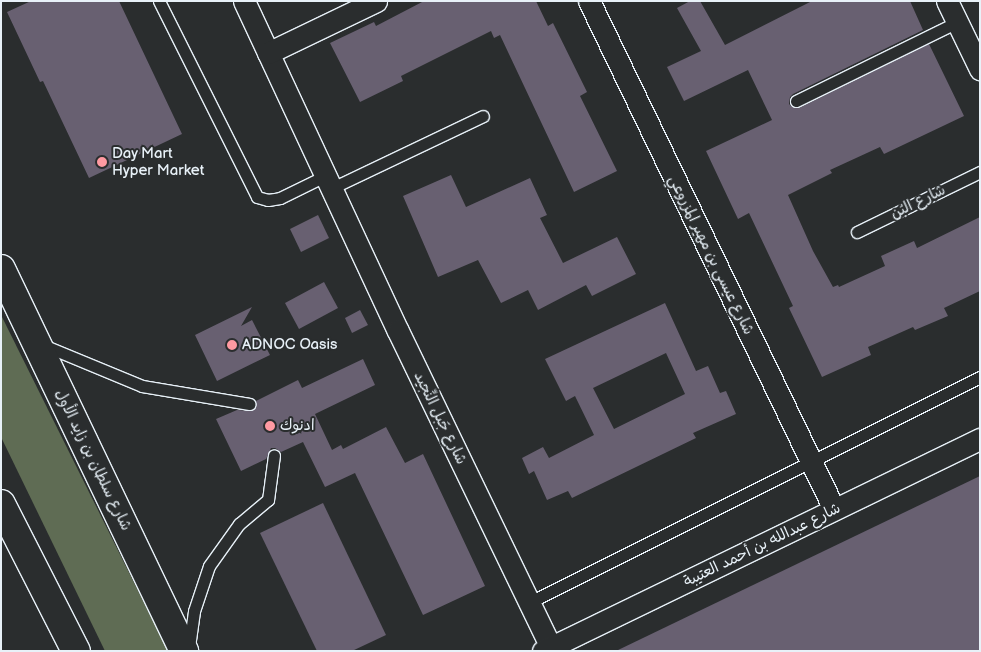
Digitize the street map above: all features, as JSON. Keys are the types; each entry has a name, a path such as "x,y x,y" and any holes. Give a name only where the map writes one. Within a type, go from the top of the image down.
{"main road":[{"name":"شارع سلطان بن زايد الأول","path":"1,269 184,651"},
{"path":"1,504 7,528 76,651"}],"street":[{"name":"شارع جَبل النِّجيد","path":"244,1 398,331 530,602 547,649"},
{"path":"268,53 376,1"},
{"name":"شارع عيسى بن مهير المزروعي","path":"589,1 834,509"},
{"path":"947,1 980,69"},
{"name":"شارع عبدالله بن أحمد العتيبة","path":"547,649 980,439"}],"lane":[{"path":"159,1 258,197 268,200 280,198 330,182 483,116"},
{"path":"796,101 957,22"},
{"name":"شارع البُن","path":"857,232 980,172"},
{"path":"37,343 142,386 249,404"},
{"path":"530,602 980,377"},
{"path":"188,651 194,611 209,566 239,524 268,500 274,455"}],"green space":[{"path":"1,315 168,651 105,651 1,437"}],"building":[{"path":"31,1 119,1 182,134 89,178 43,81 40,82 7,12"},
{"path":"424,1 536,1 548,26 553,23 587,92 580,96 617,171 574,192 500,35 494,38 491,31 401,76 403,81 360,102 330,43 374,22 376,26"},
{"path":"690,1 700,1 725,45 812,1 910,1 923,30 793,94 790,97 789,104 792,107 799,108 929,44 964,116 884,154 880,147 830,170 832,173 788,195 813,251 833,287 838,285 839,287 885,266 881,256 914,241 917,248 980,217 980,291 944,308 948,316 915,330 913,327 868,347 871,355 822,377 789,308 793,306 749,213 738,219 706,151 772,120 748,70 684,101 667,67 701,51 677,8"},
{"path":"451,175 466,207 530,178 547,215 540,218 563,263 617,237 636,274 592,296 586,285 538,310 528,290 501,303 478,260 438,277 403,196"},
{"path":"318,215 329,238 301,252 290,229"},
{"path":"324,282 338,308 299,329 285,303"},
{"path":"665,303 696,371 708,366 720,393 726,391 736,414 693,433 696,438 572,498 568,491 547,500 534,471 529,474 522,458 543,447 549,458 594,435 575,396 566,401 545,359","holes":["666,353 685,394 614,429 593,388"]},
{"name":"ADNOC Oasis","path":"252,307 241,326 252,320 270,355 217,381 195,335"},
{"path":"360,310 368,325 352,333 345,318"},
{"path":"363,359 375,385 315,414 332,450 341,445 343,449 386,427 405,463 423,454 485,586 423,615 355,473 325,487 303,442 281,452 271,448 266,459 241,471 216,419 237,410 252,411 256,406 256,401 298,380 302,388"},
{"path":"980,476 980,651 616,651"},
{"path":"323,503 386,635 352,651 317,651 260,533"}],"place":[{"name":"Day Mart Hyper Market","path":"102,162"},
{"name":"ADNOC Oasis","path":"232,345"},
{"name":"ادنوك","path":"270,426"}]}
